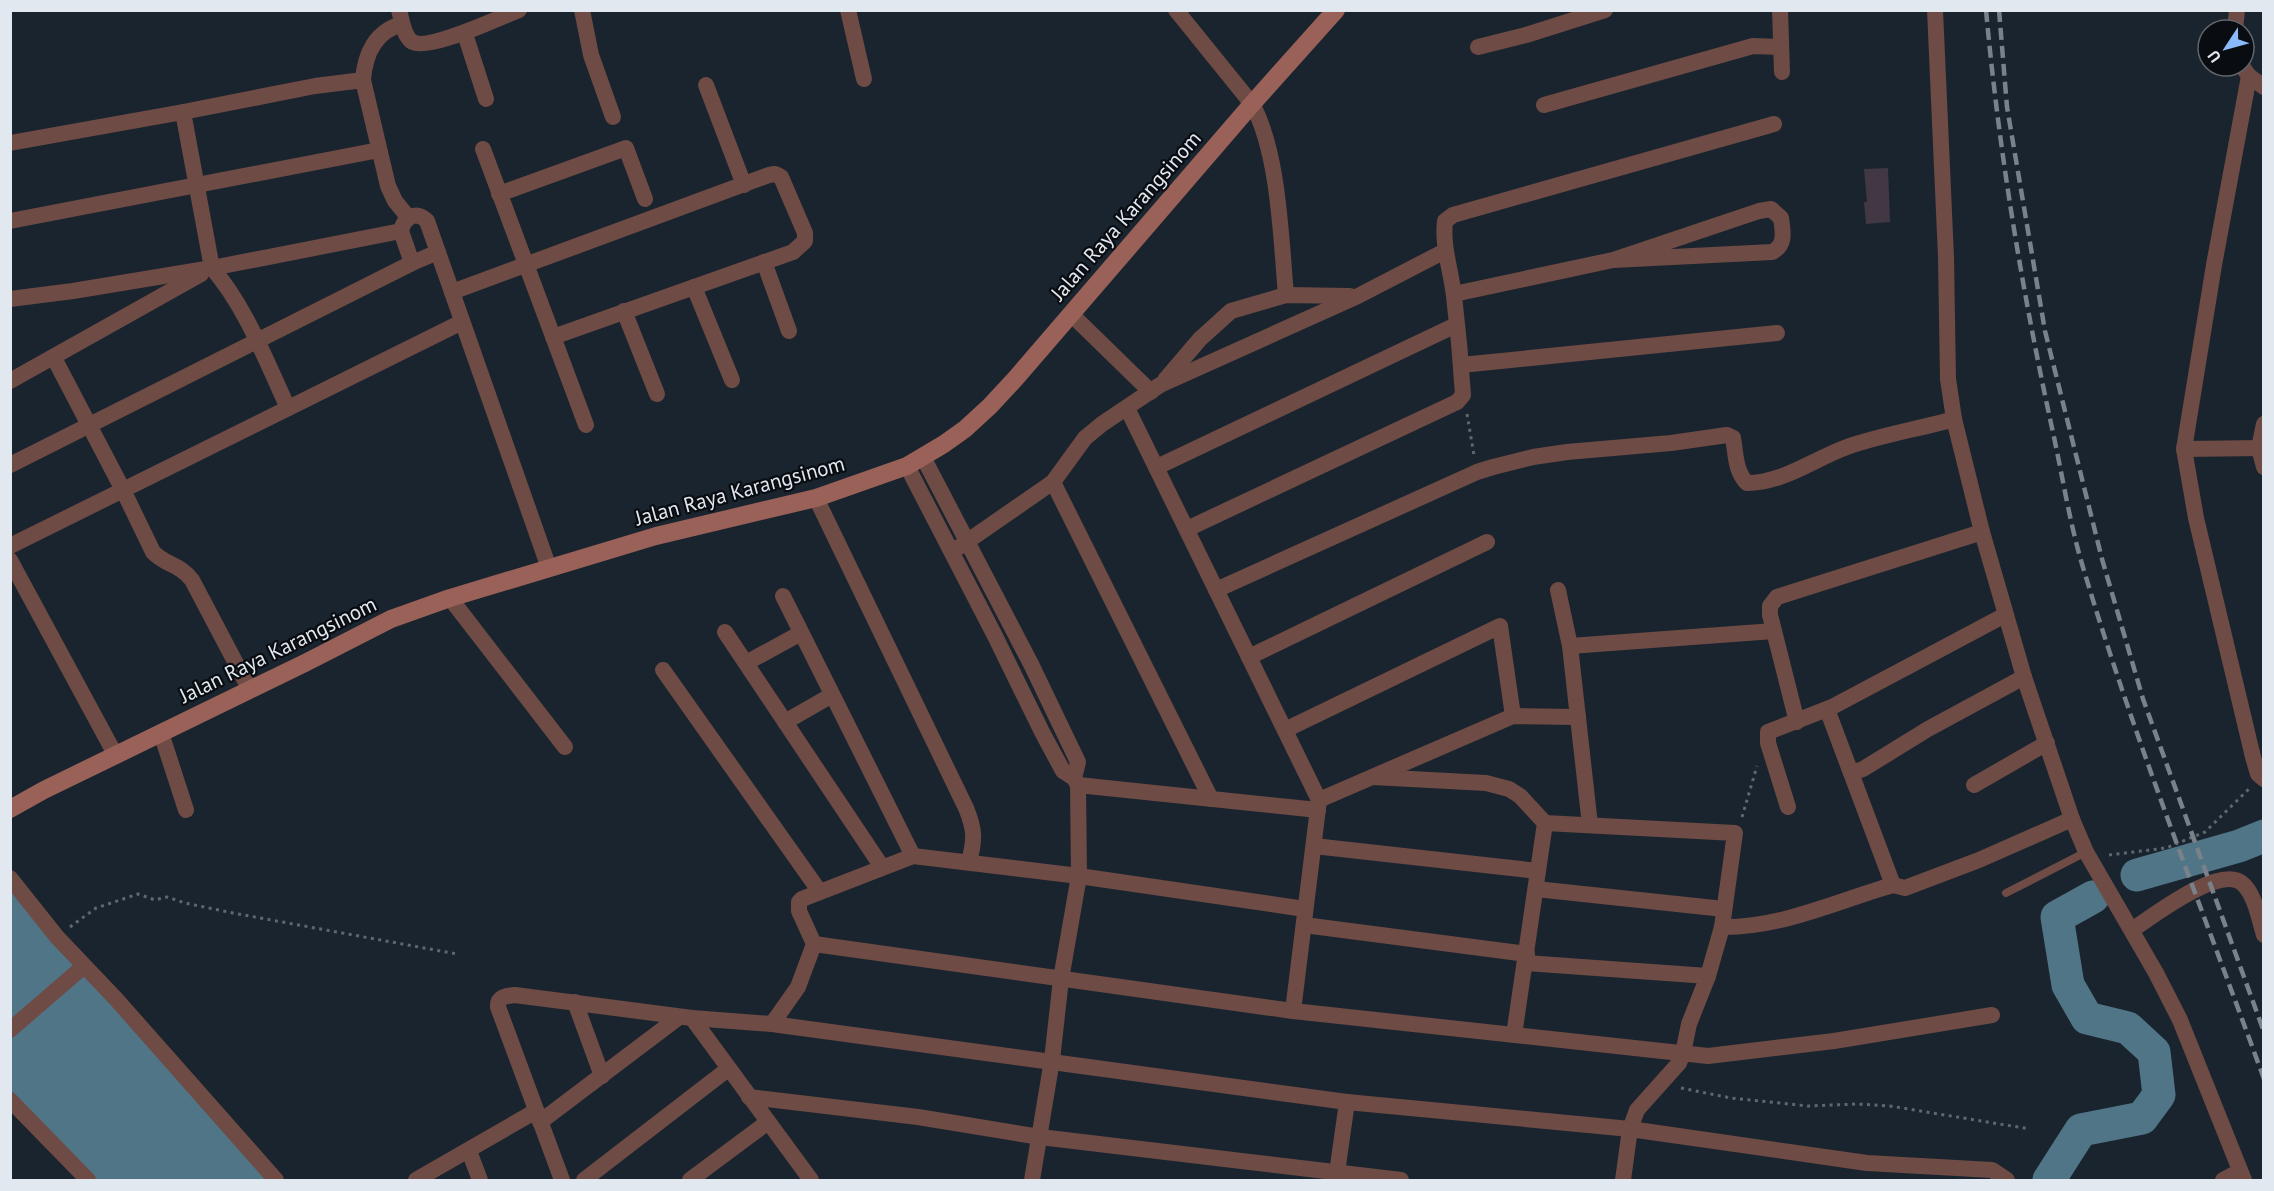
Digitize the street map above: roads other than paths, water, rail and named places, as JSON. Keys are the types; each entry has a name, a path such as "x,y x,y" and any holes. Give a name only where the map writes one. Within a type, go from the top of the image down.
{"street":[{"path":"411,263 405,224 388,186 379,150 374,120 363,80 364,68 379,36 401,17 406,34 416,43 423,44 465,34 501,13 519,10"},
{"path":"582,10 591,55 613,117"},
{"path":"848,10 864,78"},
{"path":"1176,10 1252,104 1259,118 1273,173 1286,295"},
{"name":"Jalan Raya Karangsinom","path":"10,809 44,790 391,620 450,598 656,536 816,498 907,466 923,457 958,434 990,406 1335,10"},
{"path":"1478,47 1526,35 1605,10"},
{"path":"1780,10 1782,72"},
{"path":"1935,10 1946,257 1948,370 1954,420 2005,615 2072,819 2086,852 2132,930 2180,1020 2242,1176 2223,1180"},
{"path":"465,34 486,99"},
{"path":"1544,105 1753,45 1781,47"},
{"path":"2244,78 2184,449 2196,518 2258,774 2257,783"},
{"path":"10,143 315,86 363,80"},
{"path":"706,85 744,184"},
{"path":"183,112 212,268 222,279 256,341 288,408"},
{"path":"1187,529 1451,406 1463,395 1454,294 1445,251 1445,221 1453,215 1774,124"},
{"path":"499,194 626,147 645,200"},
{"path":"483,149 586,425"},
{"path":"10,221 379,150"},
{"path":"452,292 526,267 769,175 775,174 781,177 805,232 805,241 800,247 553,337"},
{"path":"1454,294 1613,260 1759,211 1771,209 1779,214 1783,228 1784,238 1778,249 1772,252 1613,260"},
{"path":"10,299 212,268 405,224 417,214 427,221 549,568"},
{"path":"1685,234 1688,255"},
{"path":"952,552 1053,482 1085,438 1156,388 1358,296 1445,251"},
{"path":"10,465 90,427 411,263 438,252"},
{"path":"764,262 789,331"},
{"path":"10,381 212,268"},
{"path":"694,286 732,380"},
{"path":"1156,388 1200,339 1231,311 1286,295 1358,296"},
{"path":"624,311 657,394"},
{"path":"1071,314 1156,388"},
{"path":"10,546 462,322"},
{"path":"1156,467 1456,325"},
{"path":"1461,365 1777,333"},
{"path":"54,358 153,552 157,557 176,564 192,580 250,690"},
{"path":"1127,408 1285,730 1318,805 1293,1011"},
{"path":"1216,590 1477,472 1533,457 1727,435 1733,438 1735,455 1743,479 1747,483 1755,483 1778,477 1847,447 1954,420"},
{"path":"2264,424 2261,448 2264,467"},
{"path":"2184,449 2261,448"},
{"path":"923,457 1031,664 1078,762 1076,782 1079,876 1061,979 1052,1060 1032,1180"},
{"path":"907,466 1063,771 1076,782 1211,799 1318,805 1373,777 1513,716 1578,717"},
{"path":"1053,482 1211,799"},
{"path":"816,498 966,808 974,829 974,845 969,862"},
{"path":"1797,722 1770,615 1770,606 1777,597 1983,532"},
{"path":"1249,657 1487,542"},
{"path":"10,560 116,756"},
{"path":"1558,590 1570,646 1590,825"},
{"path":"783,596 913,856"},
{"path":"450,598 565,747"},
{"path":"1788,807 1768,743 1768,732 1827,709 2005,615"},
{"path":"1285,730 1500,626 1513,716"},
{"path":"725,632 882,867"},
{"path":"1570,646 1774,632"},
{"path":"746,663 801,633"},
{"path":"663,670 820,892"},
{"path":"1851,773 1863,769 1928,729 2024,677"},
{"path":"785,722 832,695"},
{"path":"1827,709 1893,885"},
{"path":"161,733 186,810"},
{"path":"1974,785 2047,743"},
{"path":"1373,777 1486,783 1509,789 1520,796 1545,823 1735,833 1722,927 1708,976 1689,1024 1679,1063 1637,1110 1630,1129 1623,1180"},
{"path":"1722,927 1741,927 1798,916 1893,885 1905,888 1979,860 2072,819"},
{"path":"1514,1035 1545,823"},
{"path":"1314,846 1538,871"},
{"path":"772,1024 798,987 814,944 799,911 799,902 913,856 1079,876 1526,958 1708,976"},
{"path":"10,878 80,970 116,999 276,1180"},
{"path":"2132,930 2206,884 2223,879 2237,879 2245,885 2259,903 2264,935"},
{"path":"1536,889 1724,909"},
{"path":"814,944 1293,1011 1708,1056 1834,1041 1992,1015"},
{"path":"10,1030 80,970"},
{"path":"562,1180 498,1004 502,997 515,995 686,1018 772,1024 1052,1060 1347,1102 1630,1129 1867,1163 1992,1170 2007,1180"},
{"path":"575,1002 602,1077"},
{"path":"686,1018 728,1069 811,1180"},
{"path":"416,1180 538,1117 602,1077 686,1018"},
{"path":"584,1180 728,1069"},
{"path":"749,1097 918,1117 1040,1137 1337,1177 1401,1180"},
{"path":"10,1100 88,1180"},
{"path":"1337,1177 1347,1102"},
{"path":"690,1180 768,1122"},
{"path":"469,1151 480,1180"}],"lane":[{"path":"2006,893 2086,852"}],"water":[{"path":"10,878 276,1180 88,1180 11,1100"}],"waterway":[{"path":"2137,875 2239,846 2264,836"},
{"path":"2049,1180 2081,1130 2142,1118 2159,1095 2154,1052 2128,1028 2087,1018 2068,985 2057,917 2093,897"}],"railway":[{"path":"1986,10 1998,116 2021,273 2077,547 2146,759 2264,1079"},
{"path":"1999,10 2007,107 2045,331 2102,559 2143,699 2264,1032"}]}
